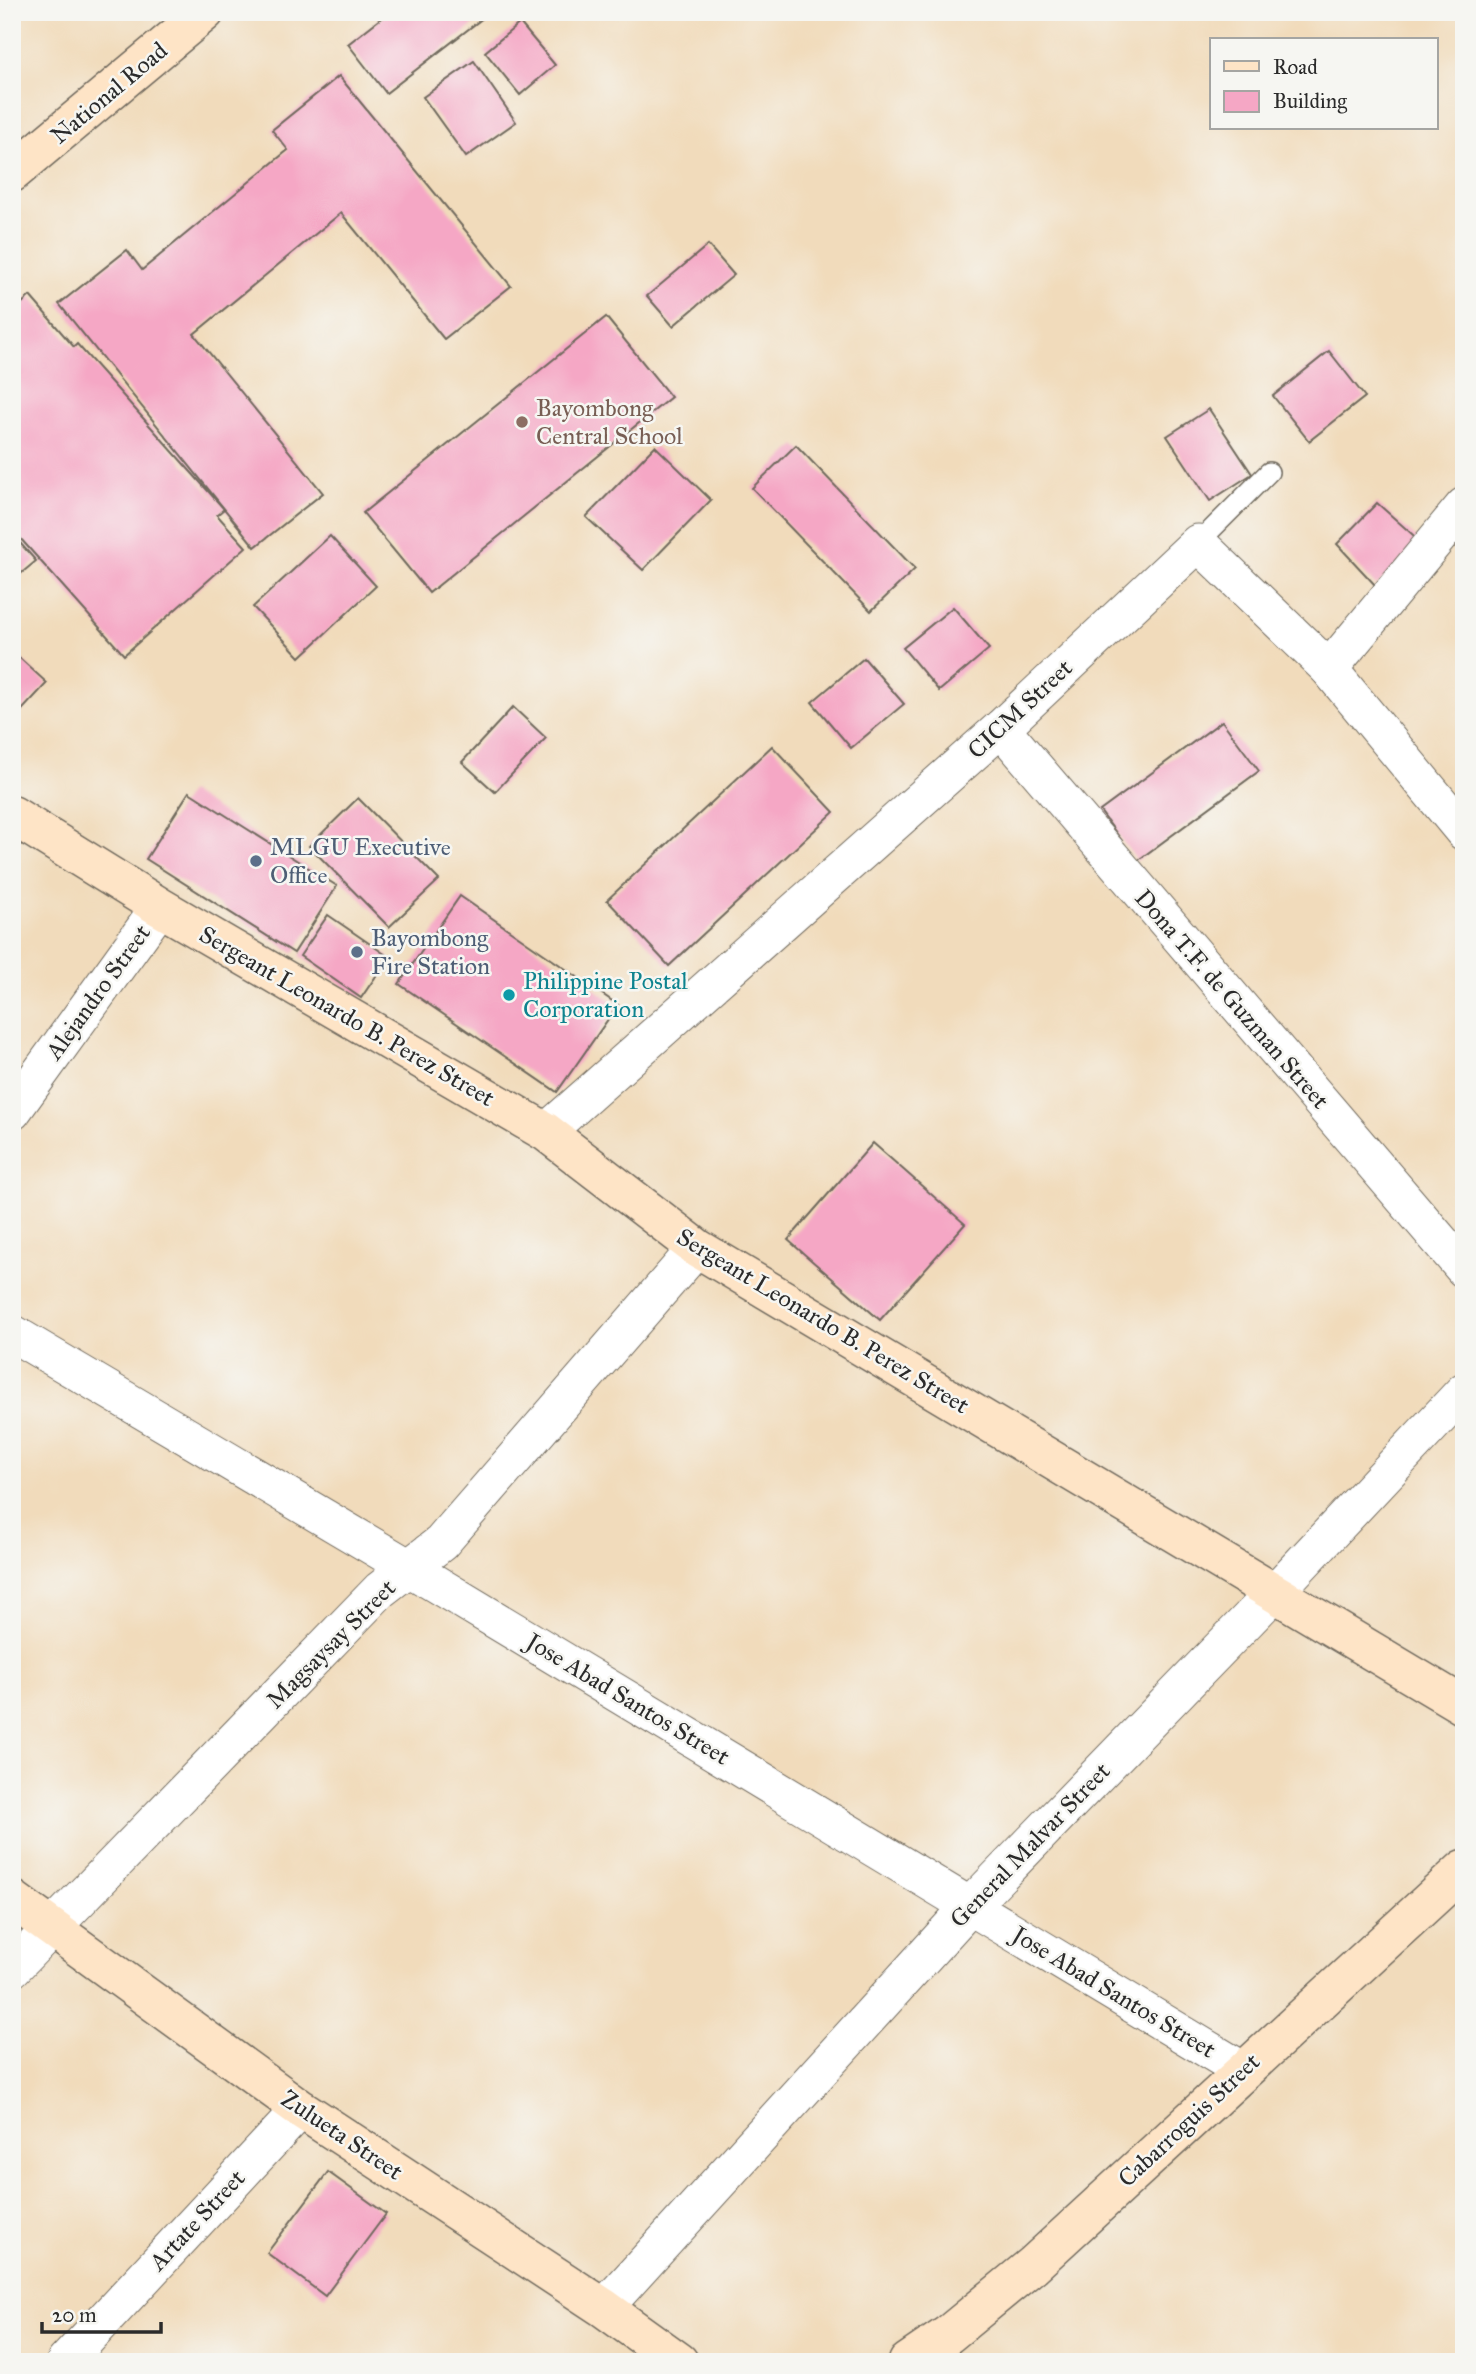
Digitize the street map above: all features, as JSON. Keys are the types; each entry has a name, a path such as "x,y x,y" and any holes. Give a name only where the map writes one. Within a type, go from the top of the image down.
{"street":[{"name":"National Road","path":"12,173 205,12"},
{"path":"1329,668 1464,506"},
{"path":"1198,544 1329,668 1464,832"},
{"name":"CICM Street","path":"546,1132 1001,728 1198,544"},
{"name":"Dona T.F. de Guzman Street","path":"1001,728 1464,1269"},
{"name":"Sergeant Leonardo B. Perez Street","path":"12,815 160,907 546,1132 697,1248 1464,1706"},
{"name":"Alejandro Street","path":"12,1112 160,907"},
{"name":"Magsaysay Street","path":"12,1969 380,1590 411,1569 441,1543 697,1248"},
{"name":"Jose Abad Santos Street","path":"12,1333 411,1569 1241,2070"},
{"name":"General Malvar Street","path":"604,2308 971,1905 1464,1391"},
{"name":"Cabarroguis Street","path":"908,2362 949,2333 1033,2265 1241,2070 1464,1869"},
{"name":"Zulueta Street","path":"12,1899 300,2109 604,2308 679,2362"},
{"name":"Artate Street","path":"65,2362 300,2109"}],"lane":[{"path":"1198,544 1269,472"}],"building":[{"path":"389,12 480,12 484,17 386,93 348,44"},
{"path":"520,23 555,65 520,95 485,52"},
{"path":"474,61 516,122 466,157 423,97"},
{"path":"339,76 511,286 444,339 341,213 194,334 323,493 255,547 59,304 127,250 142,270 288,150 272,130"},
{"path":"708,245 734,275 673,326 647,296"},
{"path":"30,296 74,347 77,344 224,509 217,515 246,547 124,655 12,529 12,312"},
{"path":"606,317 671,397 429,593 363,513"},
{"path":"1329,351 1365,397 1309,441 1273,396"},
{"path":"1209,409 1252,474 1210,501 1167,436"},
{"path":"796,445 915,569 871,611 752,488"},
{"path":"655,446 711,500 643,570 586,517"},
{"path":"1377,503 1421,542 1376,586 1337,544"},
{"path":"12,534 36,561 12,581"},
{"path":"330,536 376,586 300,657 253,607"},
{"path":"953,607 989,649 939,691 903,648"},
{"path":"12,651 47,683 12,721"},
{"path":"864,658 904,704 851,748 812,702"},
{"path":"513,707 546,738 495,792 462,762"},
{"path":"1222,721 1259,771 1137,861 1100,811"},
{"path":"772,746 834,812 669,966 607,900"},
{"path":"189,792 337,886 294,953 146,859"},
{"path":"358,798 439,880 389,927 309,846"},
{"name":"Philippine Postal Corporation","path":"460,896 618,1005 557,1092 399,984"},
{"path":"328,915 389,957 361,998 300,956"},
{"path":"873,1143 965,1224 880,1320 788,1240"},
{"path":"328,2172 386,2214 325,2296 267,2253"}],"place":[{"name":"Bayombong Central School","path":"522,422"},
{"name":"MLGU Executive Office","path":"256,861"},
{"name":"Bayombong Fire Station","path":"357,952"},
{"name":"Philippine Postal Corporation","path":"509,995"}]}
